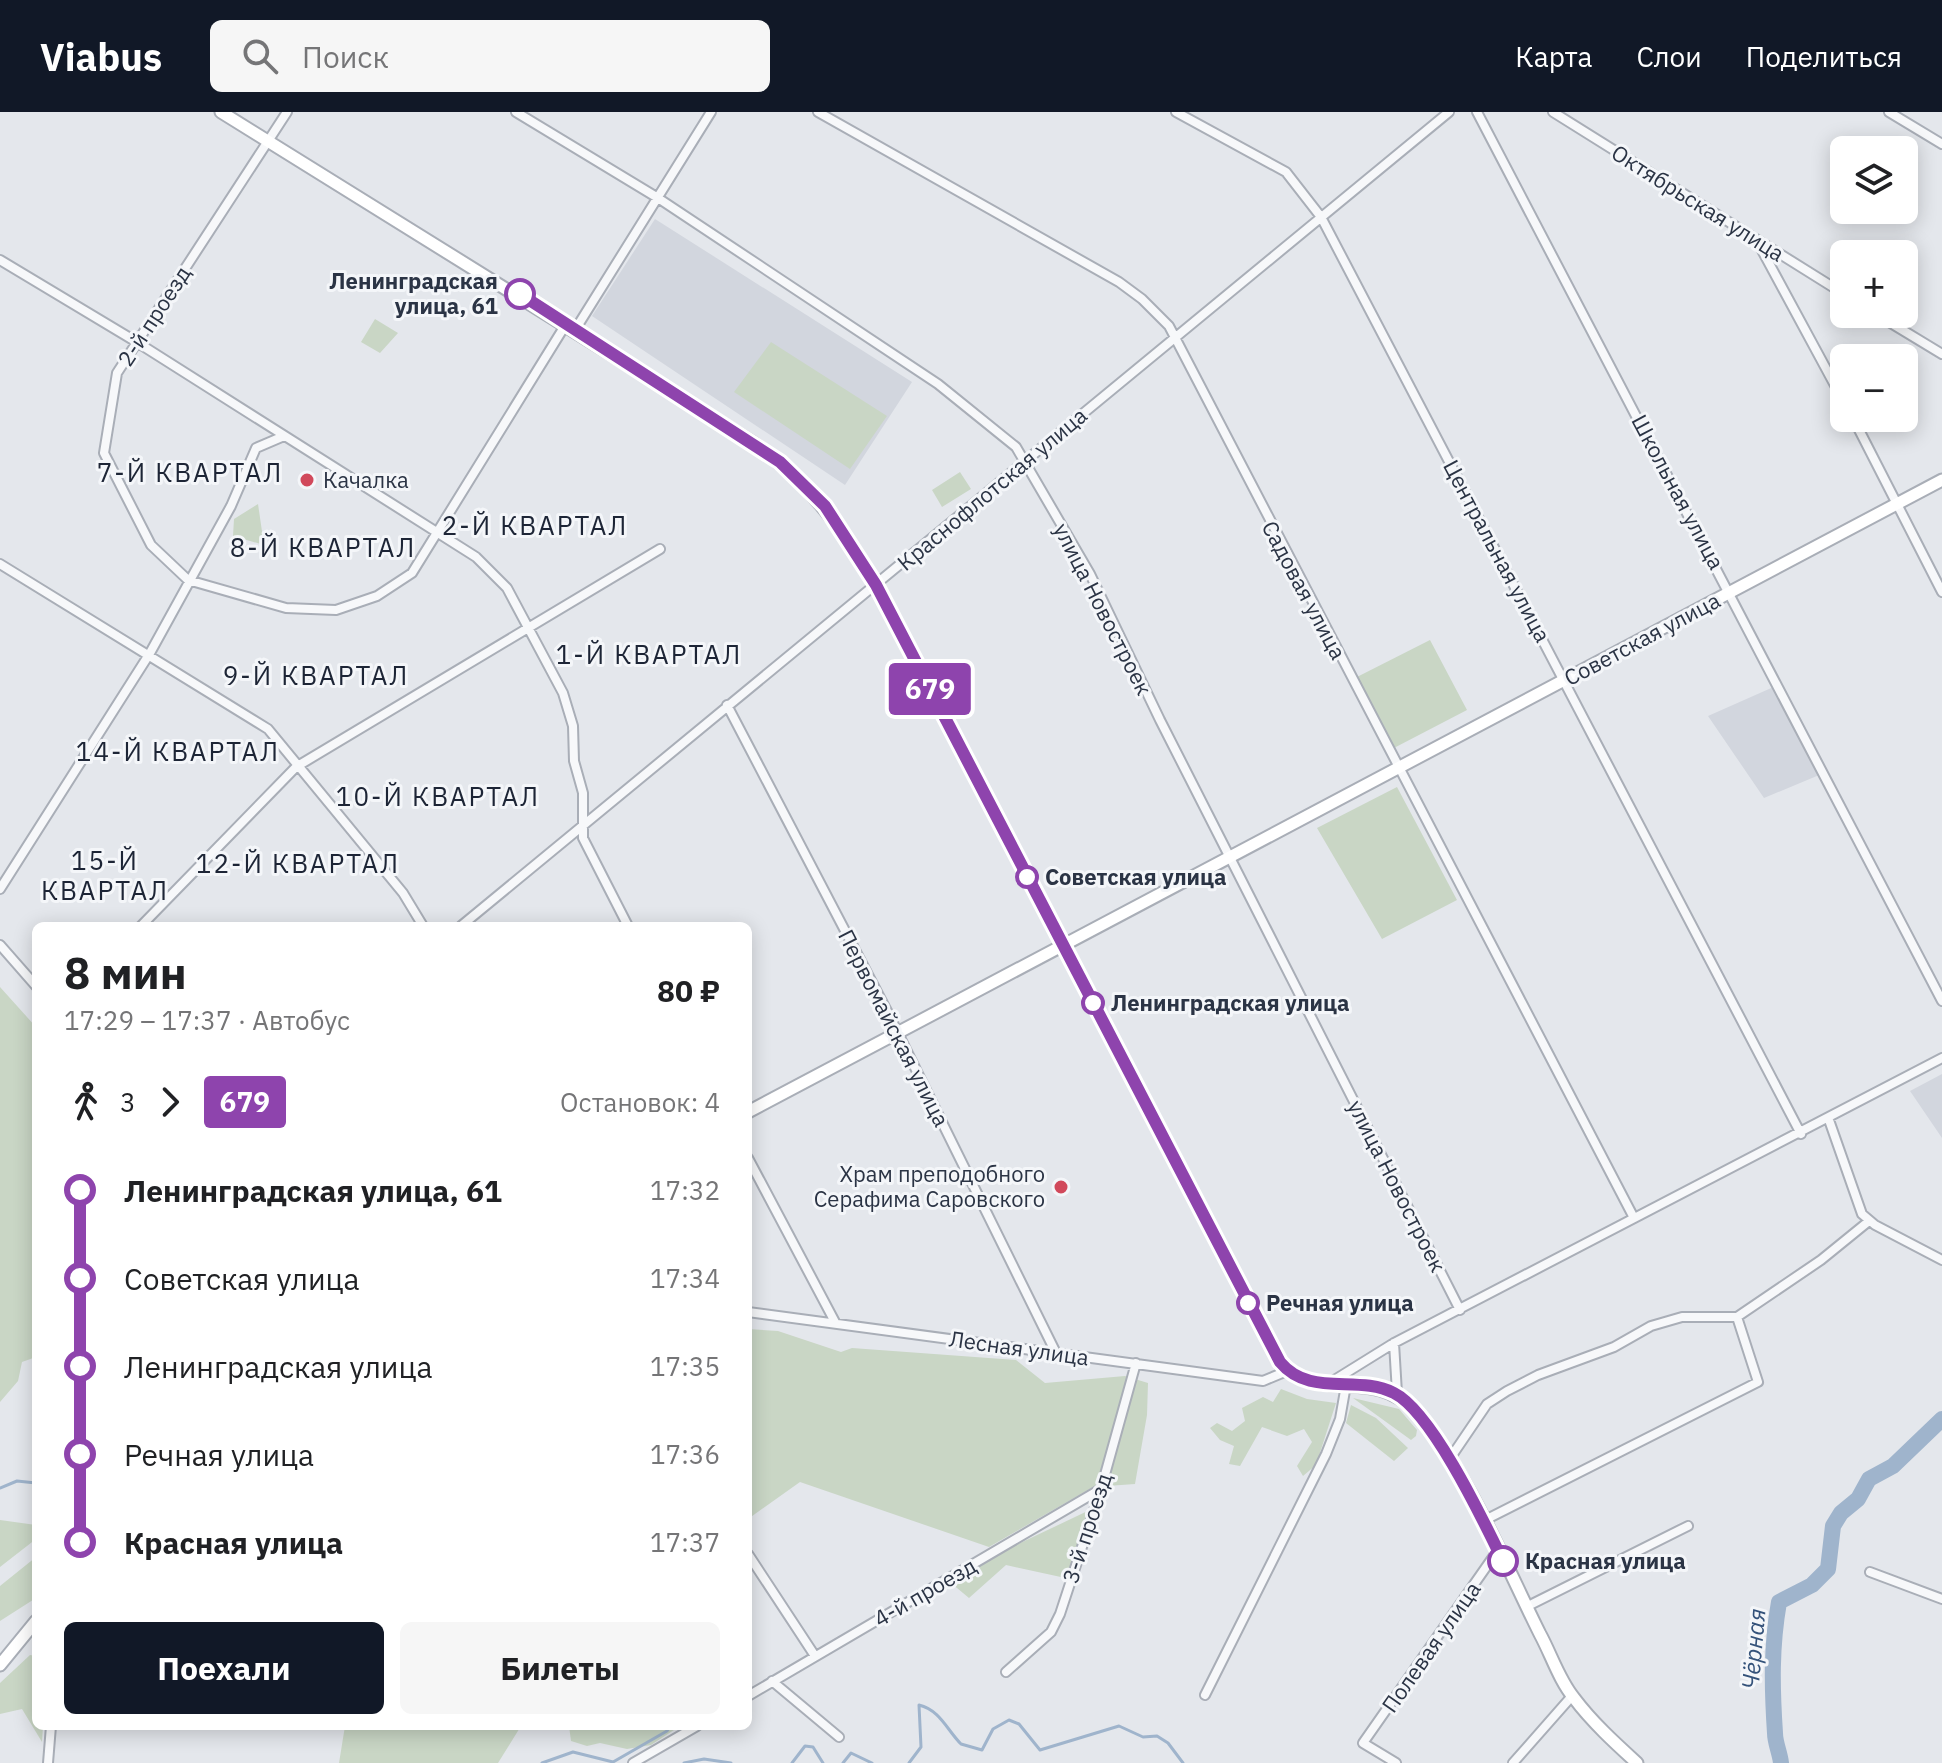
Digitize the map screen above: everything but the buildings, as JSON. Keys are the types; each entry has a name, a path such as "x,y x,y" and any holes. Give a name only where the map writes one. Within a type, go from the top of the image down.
{"main road":[{"path":"221,112 570,327 780,462 825,506 876,585 1287,1371 1298,1378 1327,1384 1382,1388 1397,1393 1418,1414 1449,1460 1483,1521 1572,1696 1637,1763"},
{"name":"Советская улица","path":"752,1110 899,1035 1942,480"},
{"path":"0,1665 32,1626"}],"street":[{"name":"2-й проезд","path":"287,112 117,373 104,453 151,545 188,580 286,608 336,610 377,596 412,573 711,112"},
{"name":"улица Новостроек","path":"516,112 658,198 938,384 1016,447 1090,574 1460,1310"},
{"name":"Садовая улица","path":"818,112 1119,282 1169,326 1173,339 1634,1218"},
{"name":"Центральная улица","path":"1176,112 1286,172 1321,217 1801,1134"},
{"name":"Краснофлотская улица","path":"466,922 1449,112"},
{"name":"Школьная улица","path":"1477,112 1942,1001"},
{"name":"Октябрьская улица","path":"1553,112 1830,285"},
{"path":"1889,112 1942,144"},
{"path":"1757,241 1830,376"},
{"path":"0,260 135,341 476,557 507,588 563,693 573,726 574,761 583,793 583,838 626,922"},
{"path":"1899,328 1942,354"},
{"path":"1860,432 1942,592"},
{"path":"0,889 150,653 231,506 256,448 284,436"},
{"path":"145,922 296,767 660,549"},
{"path":"0,564 150,653 268,729 296,767 403,893 421,922"},
{"name":"Первомайская улица","path":"727,705 899,1035 1056,1353"},
{"path":"0,945 32,981"},
{"path":"1327,1384 1394,1343 1829,1120 1942,1058"},
{"path":"1829,1120 1857,1201 1869,1221 1942,1260"},
{"path":"752,1166 835,1322"},
{"path":"1449,1460 1487,1404 1538,1375 1614,1347 1651,1326 1682,1317 1737,1317 1821,1260 1869,1221"},
{"name":"Лесная улица","path":"752,1312 1263,1381 1287,1371"},
{"path":"1483,1521 1758,1382 1737,1317"},
{"path":"1394,1343 1397,1393"},
{"name":"3-й проезд","path":"1006,1672 1051,1632 1101,1489 1136,1363"},
{"path":"1205,1695 1326,1454 1340,1419 1346,1385"},
{"name":"4-й проезд","path":"752,1694 1101,1489"},
{"path":"1526,1607 1688,1526"},
{"name":"Полевая улица","path":"1396,1763 1363,1743 1498,1550"},
{"path":"752,1560 815,1656"},
{"path":"1870,1572 1942,1599"},
{"path":"772,1681 839,1737"},
{"path":"1513,1763 1572,1696"},
{"path":"48,1763 51,1730"},
{"path":"633,1763 690,1730"}],"shaded area":[{"path":"655,219 912,382 845,485 592,316"},
{"path":"1778,685 1824,773 1764,798 1708,716"},
{"path":"1942,1074 1942,1138 1910,1091"}],"green space":[{"path":"375,319 398,333 380,353 361,342"},
{"path":"771,342 887,416 850,469 734,392"},
{"path":"960,472 971,489 942,507 932,490"},
{"path":"258,504 264,545 233,536 234,519"},
{"path":"1430,640 1467,710 1392,749 1355,678"},
{"path":"1397,787 1457,900 1382,939 1317,828"},
{"path":"0,987 32,1023 32,1358 22,1362 18,1381 0,1402"},
{"path":"752,1329 778,1331 841,1352 852,1348 1016,1360 1045,1383 1125,1376 1148,1383 1147,1415 1135,1484 1093,1487 989,1547 800,1482 752,1516"},
{"path":"1281,1389 1307,1399 1336,1403 1316,1465 1303,1476 1297,1466 1312,1442 1304,1429 1287,1436 1262,1427 1240,1466 1229,1464 1234,1446 1220,1440 1210,1428 1217,1423 1232,1431 1245,1421 1242,1408 1263,1397 1273,1402"},
{"path":"1353,1398 1399,1409 1417,1430 1416,1436 1411,1440"},
{"path":"1351,1405 1376,1418 1408,1448 1394,1461 1346,1423"},
{"path":"1096,1507 1070,1579 1006,1565 969,1598 951,1583 991,1557"},
{"path":"0,1520 32,1524 32,1542 0,1567"},
{"path":"32,1560 32,1601 0,1621 0,1586"},
{"path":"32,1655 32,1726 22,1709 0,1714 0,1683"},
{"path":"35,1730 43,1730 42,1742"},
{"path":"344,1730 519,1730 498,1763 339,1763"},
{"path":"570,1730 674,1730 651,1745 627,1749 600,1743 587,1746 571,1741"}],"waterway":[{"name":"Чёрная","path":"1781,1763 1775,1737 1773,1684 1779,1602 1812,1585 1828,1569 1833,1526 1841,1513 1858,1499 1869,1479 1893,1466 1942,1419"},
{"path":"0,1488 17,1481 32,1483"},
{"path":"909,1763 921,1747 919,1705 938,1716 961,1744 982,1750 993,1729 1009,1720 1019,1724 1040,1750 1119,1726 1143,1737 1157,1736 1168,1743 1183,1763"},
{"path":"613,1762 668,1730"},
{"path":"792,1763 805,1746 813,1747 823,1763"},
{"path":"542,1763 573,1752 613,1762"},
{"path":"843,1763 851,1753 872,1763"},
{"path":"684,1763 704,1759 731,1763"}],"bus line":[{"name":"679","path":"520,294 752,442 780,462 825,506 876,585 1280,1362 1287,1371 1312,1383 1364,1385 1397,1393 1418,1414 1449,1460 1503,1561"}],"place":[{"name":"Ленинградская улица, 61","path":"520,294"},
{"name":"Качалка","path":"307,480"},
{"name":"Советская улица","path":"1027,877"},
{"name":"Ленинградская улица","path":"1093,1003"},
{"name":"Храм преподобного Серафима Саровского","path":"1061,1187"},
{"name":"Речная улица","path":"1248,1303"},
{"name":"Красная улица","path":"1503,1561"}],"district":[{"name":"7-Й КВАРТАЛ","path":"190,473"},
{"name":"2-Й КВАРТАЛ","path":"535,526"},
{"name":"8-Й КВАРТАЛ","path":"323,548"},
{"name":"1-Й КВАРТАЛ","path":"649,655"},
{"name":"9-Й КВАРТАЛ","path":"316,676"},
{"name":"14-Й КВАРТАЛ","path":"178,752"},
{"name":"10-Й КВАРТАЛ","path":"438,797"},
{"name":"12-Й КВАРТАЛ","path":"298,864"},
{"name":"15-Й КВАРТАЛ","path":"105,876"}]}
